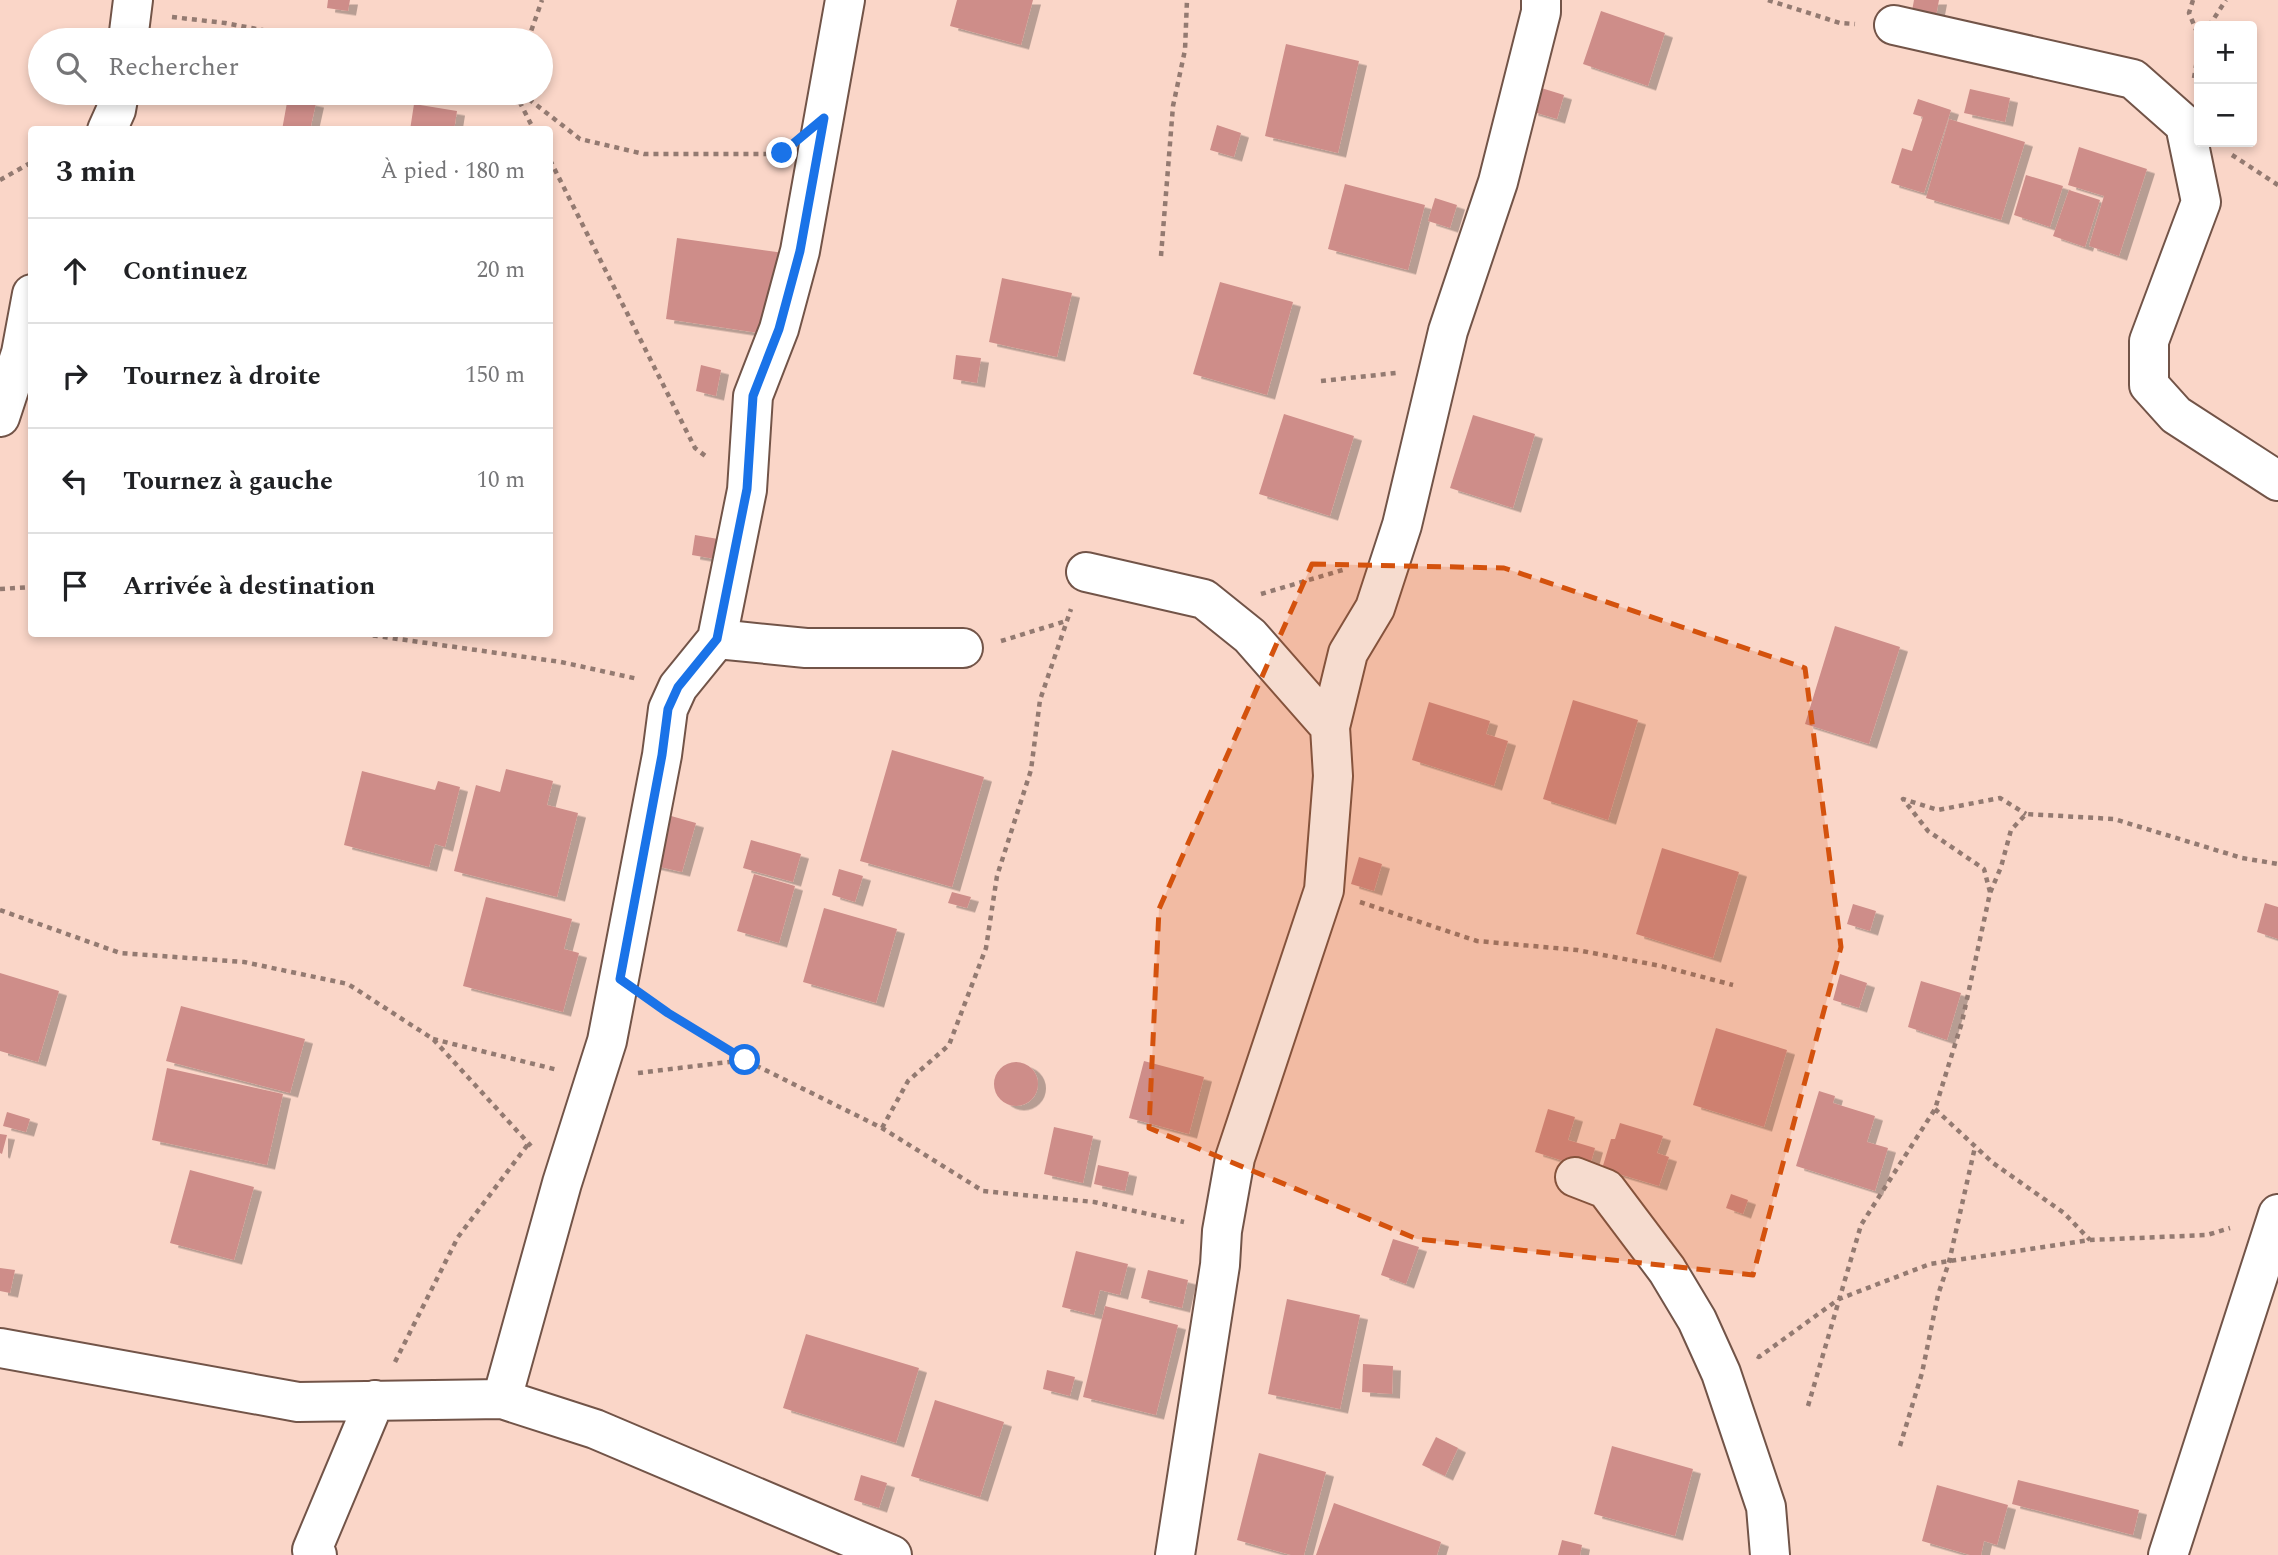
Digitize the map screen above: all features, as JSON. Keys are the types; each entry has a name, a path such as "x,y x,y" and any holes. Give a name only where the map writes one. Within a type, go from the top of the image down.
{"street":[{"path":"502,1399 562,1183 607,1041 662,755 668,709 678,687 717,639 747,489 753,396 779,329 800,251 845,0"},
{"path":"1175,1555 1235,1158 1324,890 1333,776 1330,727 1348,653 1375,608 1402,525 1448,331 1498,182 1541,12 1541,0"},
{"path":"1894,25 2133,79 2185,125 2201,202 2149,341 2149,385 2176,415 2278,481"},
{"path":"109,126 117,105"},
{"path":"0,417 22,353 28,318"},
{"path":"1086,572 1204,599 1250,636 1330,727"},
{"path":"717,639 806,648 963,648"},
{"path":"1575,1177 1606,1189 1667,1270 1697,1320 1721,1373 1766,1507 1770,1555"},
{"path":"2179,1545 2260,1219"},
{"path":"0,1348 298,1402 502,1399 595,1429 892,1555"},
{"path":"312,1553 375,1400"}],"path":[{"path":"532,28 542,0"},
{"path":"1161,256 1173,106 1185,50 1187,0"},
{"path":"1768,0 1840,23 1894,25"},
{"path":"2193,0 2189,13 2194,25"},
{"path":"2212,21 2225,0"},
{"path":"131,17 225,23 251,28"},
{"path":"521,105 532,126"},
{"path":"536,105 580,139 644,154 782,153 824,118"},
{"path":"2222,149 2278,185"},
{"path":"0,180 28,164"},
{"path":"553,166 695,448 747,489"},
{"path":"1321,381 1405,372 1442,356"},
{"path":"1204,599 1240,600 1325,576 1394,552"},
{"path":"881,1128 908,1081 949,1045 986,948 997,876 1031,770 1040,700 1086,572"},
{"path":"0,589 28,587"},
{"path":"963,648 996,643 1067,620"},
{"path":"384,637 561,662 678,687"},
{"path":"1990,893 1984,869 1928,831 1903,799 1938,810 2000,798 2026,814 2114,819 2242,858 2278,864"},
{"path":"1808,1406 1861,1225 1935,1109 1962,1021 1990,893 2001,867 2011,830 2026,814"},
{"path":"1324,890 1477,941 1577,950 1661,966 1733,985"},
{"path":"0,910 120,953 244,962 348,984 433,1039 529,1143 562,1183"},
{"path":"620,979 668,1013 745,1060 881,1128 983,1191 1094,1202 1222,1231"},
{"path":"433,1039 595,1079 745,1060"},
{"path":"1935,1109 1993,1163 2064,1213 2090,1240"},
{"path":"375,1400 458,1237 538,1134"},
{"path":"1900,1446 1922,1373 1938,1295 1949,1262 1975,1147"},
{"path":"1749,1351 1759,1357 1839,1299 1930,1264 2090,1240 2207,1234 2260,1219"}],"highlighted area":[{"path":"1312,564 1504,568 1805,668 1841,947 1753,1275 1417,1239 1149,1128 1159,909"}],"building":[{"path":"328,0 350,0 348,11 327,8"},
{"path":"957,0 1033,0 1021,45 950,26"},
{"path":"1914,0 1939,0 1936,16 1912,11"},
{"path":"1601,11 1665,33 1648,86 1583,64"},
{"path":"1286,44 1359,61 1338,153 1265,136"},
{"path":"1538,87 1564,95 1557,119 1530,111"},
{"path":"1970,89 2010,98 2005,122 1964,113"},
{"path":"1918,99 1951,110 1924,193 1891,183 1902,148 1912,151 1923,117 1913,114"},
{"path":"287,105 316,105 311,126 283,126"},
{"path":"414,105 457,111 455,126 411,126"},
{"path":"1949,119 2025,142 2001,220 1926,198"},
{"path":"1217,125 1241,133 1234,157 1210,150"},
{"path":"2079,147 2147,169 2119,256 2089,246 2104,196 2068,185"},
{"path":"2026,175 2063,186 2050,227 2014,215"},
{"path":"1345,184 1425,205 1408,270 1328,249"},
{"path":"2069,190 2100,200 2085,247 2053,236"},
{"path":"1435,198 1457,205 1450,228 1428,221"},
{"path":"677,238 784,253 772,335 666,319"},
{"path":"1002,278 1072,293 1057,357 989,342"},
{"path":"1220,282 1293,302 1267,395 1193,374"},
{"path":"956,355 981,358 977,383 953,379"},
{"path":"701,365 721,370 716,396 696,391"},
{"path":"1284,414 1354,436 1330,516 1259,494"},
{"path":"1473,415 1535,434 1513,508 1450,488"},
{"path":"695,535 718,539 715,559 692,555"},
{"path":"1835,626 1900,647 1869,744 1805,724"},
{"path":"1573,700 1638,720 1608,820 1543,799"},
{"path":"1429,702 1490,721 1486,734 1508,741 1494,786 1412,760"},
{"path":"892,750 984,777 952,887 860,861"},
{"path":"506,769 553,781 547,805 578,813 557,897 454,871 476,785 500,792"},
{"path":"362,771 435,790 438,781 460,787 445,847 435,844 429,867 344,845"},
{"path":"664,814 696,823 682,872 651,865"},
{"path":"751,840 801,854 793,882 743,868"},
{"path":"1662,848 1739,872 1713,958 1636,934"},
{"path":"1359,857 1382,864 1374,891 1351,884"},
{"path":"839,869 863,876 855,902 832,895"},
{"path":"754,874 795,886 779,943 737,931"},
{"path":"952,892 971,897 967,908 948,903"},
{"path":"486,897 572,919 564,949 579,953 563,1012 463,986"},
{"path":"2265,903 2278,907 2278,939 2257,932"},
{"path":"1853,904 1876,911 1870,931 1847,924"},
{"path":"824,908 897,929 876,1003 803,982"},
{"path":"0,973 59,991 38,1062 0,1051"},
{"path":"1840,974 1867,983 1859,1008 1833,1000"},
{"path":"1921,981 1961,993 1947,1040 1908,1027"},
{"path":"181,1006 305,1039 290,1093 166,1061"},
{"path":"1716,1028 1787,1050 1764,1127 1693,1105"},
{"path":"1144,1061 1204,1077 1189,1134 1129,1118"},
{"path":"1016,1062 1031,1069 1038,1084 1031,1099 1016,1106 1001,1099 994,1084 1001,1069"},
{"path":"167,1068 283,1094 267,1165 152,1140"},
{"path":"1819,1091 1835,1096 1833,1103 1875,1116 1867,1142 1888,1148 1875,1191 1796,1166"},
{"path":"1548,1109 1575,1117 1568,1140 1595,1148 1589,1169 1535,1152"},
{"path":"7,1112 30,1119 26,1132 3,1126"},
{"path":"1620,1123 1663,1136 1657,1153 1669,1157 1659,1186 1602,1169 1611,1139 1615,1139"},
{"path":"1054,1127 1093,1136 1083,1183 1044,1174"},
{"path":"0,1134 7,1135 2,1154 0,1153"},
{"path":"1098,1165 1129,1172 1125,1191 1094,1184"},
{"path":"190,1170 254,1187 234,1260 170,1243"},
{"path":"1731,1194 1748,1200 1743,1214 1726,1208"},
{"path":"1393,1239 1419,1247 1406,1284 1381,1275"},
{"path":"1076,1251 1128,1264 1120,1295 1100,1290 1094,1315 1062,1307"},
{"path":"0,1268 15,1270 10,1293 0,1291"},
{"path":"1148,1270 1188,1280 1182,1308 1141,1298"},
{"path":"1287,1299 1360,1315 1340,1409 1268,1394"},
{"path":"1105,1306 1178,1325 1156,1415 1083,1397"},
{"path":"806,1334 919,1368 896,1443 783,1408"},
{"path":"1363,1364 1393,1366 1392,1394 1362,1392"},
{"path":"1047,1370 1075,1377 1070,1396 1043,1389"},
{"path":"935,1400 1004,1422 980,1497 911,1476"},
{"path":"1436,1437 1458,1448 1445,1476 1422,1465"},
{"path":"1612,1446 1693,1469 1675,1536 1594,1514"},
{"path":"1259,1453 1326,1472 1304,1555 1291,1555 1237,1540"},
{"path":"861,1475 887,1483 879,1508 854,1500"},
{"path":"2018,1480 2139,1510 2133,1535 2012,1504"},
{"path":"1937,1485 2008,1505 1997,1545 1984,1541 1981,1555 1970,1555 1922,1541"},
{"path":"1334,1503 1441,1542 1437,1555 1316,1555"},
{"path":"1562,1540 1582,1545 1580,1555 1558,1555"}],"route":[{"path":"745,1060 668,1013 620,979 662,755 668,709 678,687 717,639 747,489 753,396 779,329 800,251 824,118 782,153"}]}
